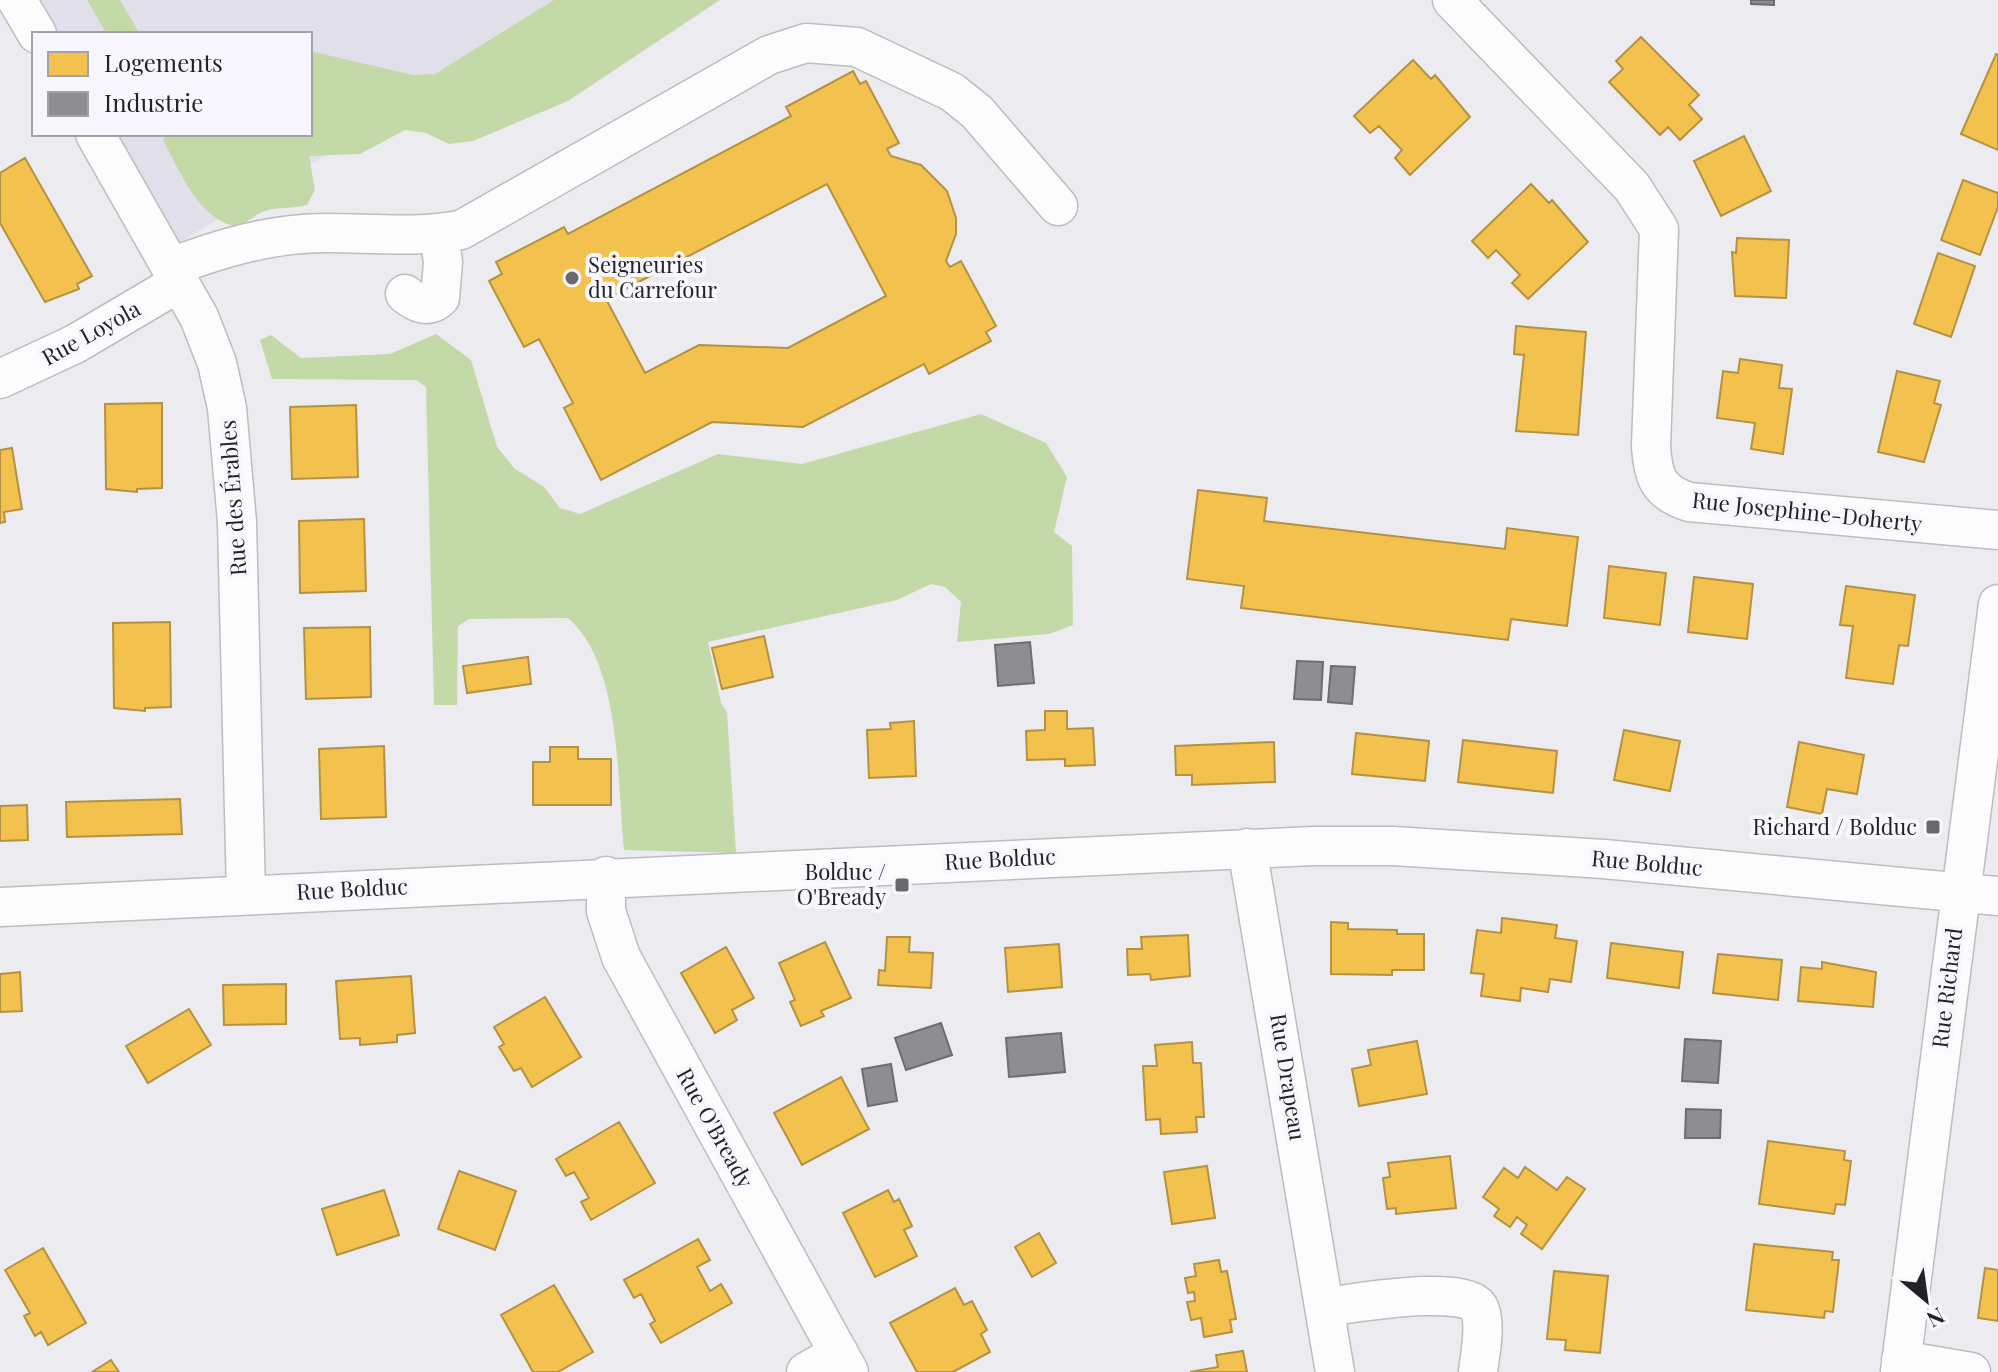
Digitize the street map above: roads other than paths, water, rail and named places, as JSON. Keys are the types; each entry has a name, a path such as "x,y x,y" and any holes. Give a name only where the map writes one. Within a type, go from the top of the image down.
{"street":[{"path":"17,0 36,32"},
{"name":"Rue Josephine-Doherty","path":"1452,0 1632,187 1659,229 1652,456 1659,483 1670,496 1689,502 1998,530"},
{"name":"Rue Loyola","path":"0,379 75,344 214,250 275,237 323,233 439,234 482,221 769,55 806,43 857,47 952,92 977,112 1058,206"},
{"name":"Rue des Érables","path":"96,136 176,274 217,363 233,453 246,894"},
{"path":"405,294 424,304 434,303 440,298 443,262 439,234"},
{"name":"Rue Richard","path":"1901,1366 1959,890 1998,604"},
{"name":"Rue Bolduc","path":"0,907 606,876 1247,848 1393,846 1604,859 1998,896"},
{"name":"Rue Drapeau","path":"1247,848 1335,1372"},
{"name":"Rue O'Bready","path":"606,876 606,911 621,957 844,1363"},
{"path":"1325,1307 1432,1295 1472,1300 1480,1308 1482,1326 1478,1372"},
{"path":"806,1372 844,1363"},
{"path":"1901,1366 1971,1372"}],"place":[{"name":"Seigneuries du Carrefour","path":"572,278"},
{"name":"Richard / Bolduc","path":"1933,827"},
{"name":"Bolduc / O'Bready","path":"902,885"}]}
